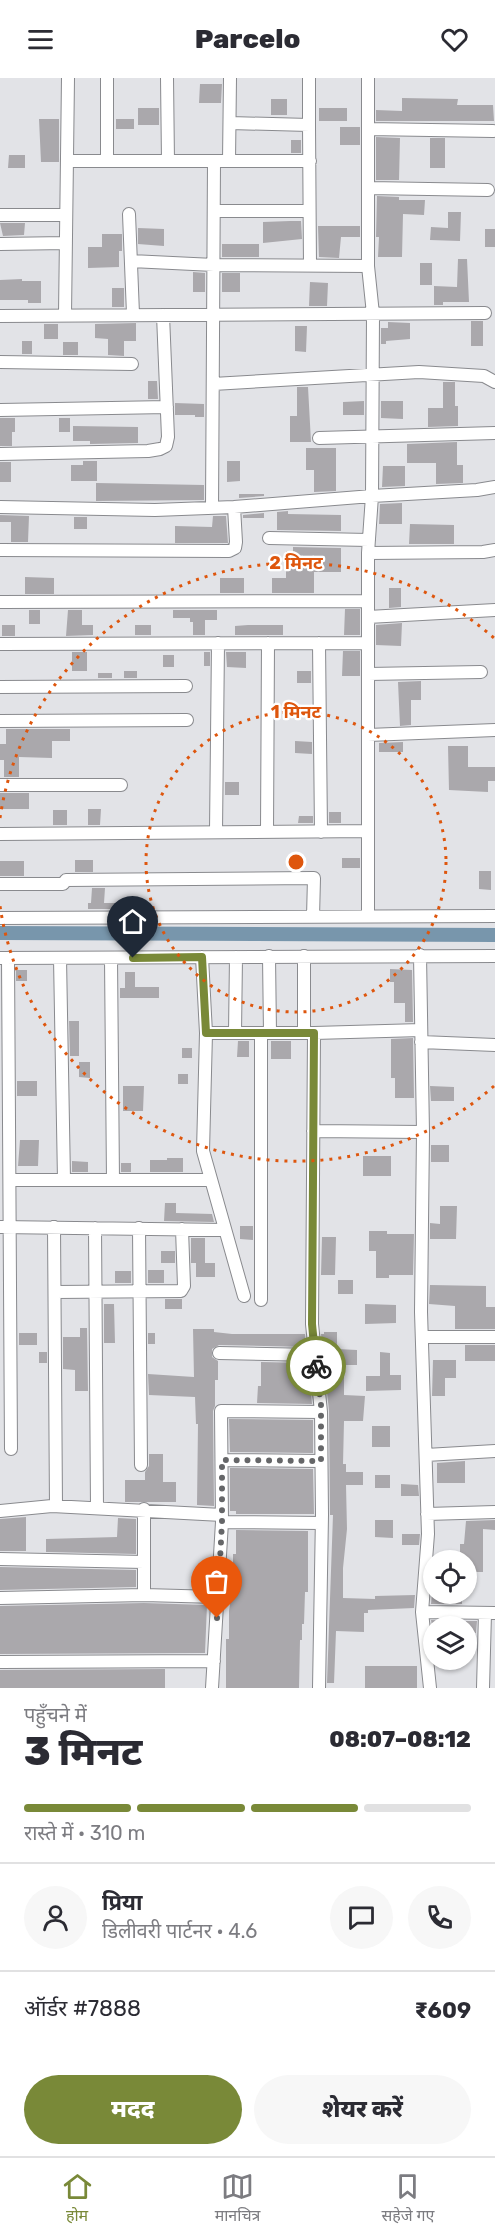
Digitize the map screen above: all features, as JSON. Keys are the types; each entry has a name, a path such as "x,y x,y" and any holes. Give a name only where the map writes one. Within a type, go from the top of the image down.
{"street":[{"path":"65,315 68,78"},
{"path":"106,78 107,161"},
{"path":"167,78 168,161"},
{"path":"230,78 230,161"},
{"path":"309,78 310,266"},
{"path":"368,78 368,266 373,314 372,496 368,554 368,916"},
{"path":"230,123 309,125"},
{"path":"368,129 493,131"},
{"path":"67,161 310,161"},
{"path":"212,508 214,162"},
{"path":"369,188 488,190"},
{"path":"214,211 309,211"},
{"path":"129,214 133,315"},
{"path":"0,215 66,215"},
{"path":"0,244 66,243"},
{"path":"131,261 214,265 368,266"},
{"path":"0,316 485,313"},
{"path":"0,454 160,449 166,446 168,437 164,315"},
{"path":"0,362 132,364"},
{"path":"213,384 419,372 484,376 495,382"},
{"path":"0,410 167,407"},
{"path":"319,438 495,433"},
{"path":"0,507 155,510 212,508 495,487"},
{"path":"0,550 229,550 235,548 236,542 234,507"},
{"path":"268,538 369,540"},
{"path":"368,554 495,550"},
{"path":"0,602 368,601"},
{"path":"368,617 495,610"},
{"path":"216,832 218,643"},
{"path":"267,832 268,643"},
{"path":"320,643 321,832"},
{"path":"0,644 368,643"},
{"path":"368,674 481,672"},
{"path":"0,687 186,687"},
{"path":"0,721 187,720"},
{"path":"368,735 495,730"},
{"path":"0,785 121,785"},
{"path":"0,834 368,831"},
{"path":"0,884 63,884 66,880 314,878 313,917"},
{"path":"0,918 495,916"},
{"path":"420,955 423,1132 422,1337 428,1514 422,1612 430,1688"},
{"path":"261,1300 269,956"},
{"path":"304,956 314,1131 312,1324 321,1412 319,1688"},
{"path":"12,1449 6,1390 7,1182 4,958 495,956"},
{"path":"202,957 206,1033 203,1151 244,1296"},
{"path":"235,1033 236,957"},
{"path":"60,958 64,1180"},
{"path":"111,958 113,1180"},
{"path":"206,1033 421,1036 495,1045"},
{"path":"314,1131 423,1132"},
{"path":"7,1182 211,1180"},
{"path":"5,1227 225,1230"},
{"path":"54,1227 56,1506"},
{"path":"95,1228 97,1507"},
{"path":"139,1228 141,1465"},
{"path":"55,1293 140,1293 183,1290 182,1229"},
{"path":"422,1337 495,1337"},
{"path":"219,1353 315,1356"},
{"path":"212,1688 222,1518 221,1412 321,1412"},
{"path":"426,1455 495,1451"},
{"path":"222,1460 321,1461"},
{"path":"0,1511 56,1506 97,1507 144,1509 222,1518 321,1523"},
{"path":"144,1509 144,1595"},
{"path":"428,1514 495,1512"},
{"path":"0,1560 144,1562"},
{"path":"0,1598 144,1595 218,1597"},
{"path":"422,1612 490,1613 483,1688"},
{"path":"0,1662 214,1661"}],"building":[{"path":"200,84 222,84 221,103 199,103"},
{"path":"402,98 458,99 457,105 493,105 494,121 376,121 376,110 402,111"},
{"path":"271,99 287,99 287,115 271,115"},
{"path":"138,108 159,108 159,125 138,125"},
{"path":"319,108 347,108 347,121 319,121"},
{"path":"39,119 59,119 59,162 41,162"},
{"path":"116,119 134,119 134,129 116,129"},
{"path":"340,127 360,127 360,145 340,145"},
{"path":"376,137 400,138 399,180 376,180"},
{"path":"430,138 445,138 445,168 430,168"},
{"path":"291,140 301,140 301,153 291,153"},
{"path":"9,155 25,155 25,168 8,168"},
{"path":"377,196 399,197 399,200 425,200 424,215 403,214 402,257 378,257"},
{"path":"448,212 461,212 460,241 430,240 431,227 448,228"},
{"path":"301,221 302,239 263,243 263,222"},
{"path":"0,223 25,223 24,235 3,236"},
{"path":"318,226 360,226 360,237 341,237 339,258 319,257"},
{"path":"138,228 164,229 164,246 138,244"},
{"path":"485,229 495,229 495,247 485,247"},
{"path":"102,234 122,234 119,267 88,268 88,247 102,247"},
{"path":"222,244 259,244 259,257 222,257"},
{"path":"458,259 467,259 469,302 443,302 443,305 434,305 434,286 457,287"},
{"path":"420,263 432,263 432,285 420,285"},
{"path":"193,272 205,273 205,292 193,292"},
{"path":"222,273 240,273 240,292 222,292"},
{"path":"22,279 22,281 41,281 41,303 28,303 28,300 0,300 0,280"},
{"path":"310,282 328,283 327,306 309,306"},
{"path":"112,288 124,288 124,307 112,307"},
{"path":"471,321 483,321 483,346 471,346"},
{"path":"388,322 410,323 410,339 386,341 386,344 381,344 381,328 388,328"},
{"path":"136,323 136,341 124,341 124,356 108,355 108,339 95,338 95,324"},
{"path":"44,324 58,324 58,339 44,339"},
{"path":"295,326 307,326 306,352 295,351"},
{"path":"22,341 32,341 32,354 22,354"},
{"path":"63,342 78,342 78,355 63,355"},
{"path":"148,381 157,381 158,399 148,399"},
{"path":"443,382 455,382 458,426 428,427 428,408 443,408"},
{"path":"297,387 308,387 311,442 290,442 290,416 297,416"},
{"path":"364,401 364,415 343,415 343,402"},
{"path":"381,401 403,401 403,419 381,418"},
{"path":"175,403 204,404 204,417 175,415"},
{"path":"0,418 15,418 12,446 0,446"},
{"path":"59,418 70,418 70,432 59,432"},
{"path":"73,426 138,427 138,443 90,444 90,441 73,441"},
{"path":"457,442 457,465 463,465 463,483 436,484 436,463 407,463 407,444"},
{"path":"306,448 336,448 336,491 314,492 314,470 306,470"},
{"path":"83,461 97,461 97,481 71,481 71,465 83,465"},
{"path":"227,461 240,461 240,481 227,482"},
{"path":"0,462 11,462 11,482 0,482"},
{"path":"383,466 405,466 405,486 382,487"},
{"path":"96,483 204,485 204,500 96,501"},
{"path":"239,494 264,494 264,496 239,498"},
{"path":"402,503 402,524 379,524 380,504"},
{"path":"288,511 288,514 341,515 341,531 277,530 277,512"},
{"path":"264,513 264,518 243,518 243,515"},
{"path":"0,515 29,516 28,542 11,542 11,522 0,522"},
{"path":"213,516 226,516 228,543 175,543 175,526 212,527"},
{"path":"74,517 87,517 87,529 74,529"},
{"path":"410,524 454,525 454,544 409,544"},
{"path":"293,547 341,548 341,572 314,572 314,593 272,593 272,578 286,578 286,551 293,552"},
{"path":"25,577 54,578 54,594 25,594"},
{"path":"220,578 244,578 244,593 220,593"},
{"path":"389,588 401,588 401,607 389,608"},
{"path":"345,609 360,609 360,635 344,635"},
{"path":"29,610 40,610 40,624 29,624"},
{"path":"68,610 82,610 82,625 93,625 93,635 66,636"},
{"path":"173,610 217,610 217,620 205,620 205,635 193,635 193,622 190,622 190,618 173,618"},
{"path":"402,623 401,646 376,645 376,625"},
{"path":"2,625 15,625 15,636 2,636"},
{"path":"135,625 151,625 151,635 135,635"},
{"path":"283,625 283,635 235,635 235,626"},
{"path":"343,651 360,651 360,676 342,676"},
{"path":"72,652 87,652 87,671 72,671"},
{"path":"204,652 210,652 210,666 204,666"},
{"path":"226,652 246,652 246,668 227,667"},
{"path":"163,655 174,655 174,667 163,667"},
{"path":"124,671 137,671 137,678 124,678"},
{"path":"297,671 311,671 311,683 297,683"},
{"path":"98,673 112,673 112,678 98,678"},
{"path":"421,681 421,700 411,700 411,725 400,726 398,682"},
{"path":"6,729 70,729 70,741 52,741 52,758 19,757 19,777 4,777 4,760 0,760 0,744 6,744"},
{"path":"295,741 312,742 312,754 295,753"},
{"path":"403,742 403,752 379,752 379,743"},
{"path":"448,746 468,746 468,767 495,767 495,781 488,781 488,792 449,790"},
{"path":"225,782 239,782 239,795 225,795"},
{"path":"0,793 29,793 29,809 0,809"},
{"path":"88,809 101,809 100,825 88,825"},
{"path":"53,810 67,810 67,825 53,825"},
{"path":"329,812 341,812 341,823 329,823"},
{"path":"299,816 313,816 313,823 298,823"},
{"path":"342,858 360,858 360,868 342,868"},
{"path":"75,860 93,860 93,872 75,872"},
{"path":"0,861 24,861 24,876 0,876"},
{"path":"479,871 491,871 491,890 479,889"},
{"path":"92,888 105,888 104,903 126,903 126,909 88,909 88,903 91,903"},
{"path":"390,969 412,970 413,1022 405,1022 405,1003 394,1003 394,982 390,982"},
{"path":"16,970 27,970 27,981 16,981"},
{"path":"125,972 135,972 135,987 159,987 159,998 120,998 120,988 125,988"},
{"path":"69,1021 79,1021 79,1056 70,1056"},
{"path":"413,1038 414,1098 395,1098 395,1078 391,1078 391,1039"},
{"path":"238,1041 249,1041 249,1057 237,1057"},
{"path":"271,1041 291,1041 291,1059 271,1059"},
{"path":"182,1048 192,1048 192,1058 182,1058"},
{"path":"79,1062 90,1062 90,1078 79,1077"},
{"path":"178,1074 188,1074 188,1084 178,1084"},
{"path":"17,1081 37,1081 37,1096 17,1096"},
{"path":"123,1086 144,1086 143,1111 123,1111"},
{"path":"430,1086 454,1087 454,1101 431,1101"},
{"path":"20,1140 39,1140 38,1166 18,1166"},
{"path":"431,1145 449,1145 449,1162 431,1162"},
{"path":"363,1156 391,1156 391,1176 363,1176"},
{"path":"167,1158 183,1158 183,1172 150,1172 150,1160 167,1160"},
{"path":"72,1161 88,1162 88,1172 72,1172"},
{"path":"121,1163 131,1163 131,1172 121,1172"},
{"path":"165,1203 176,1203 176,1213 212,1214 214,1222 164,1221"},
{"path":"440,1206 457,1206 456,1239 430,1239 430,1223 440,1224"},
{"path":"240,1226 253,1226 253,1240 240,1239"},
{"path":"369,1231 414,1234 413,1275 389,1275 389,1278 376,1278 376,1251 369,1251"},
{"path":"322,1237 336,1237 335,1275 321,1275"},
{"path":"191,1238 205,1238 205,1263 215,1263 215,1277 196,1277 196,1263 191,1263"},
{"path":"161,1251 175,1251 175,1263 161,1263"},
{"path":"148,1270 164,1270 164,1283 148,1283"},
{"path":"115,1271 131,1271 131,1283 115,1283"},
{"path":"338,1280 353,1280 353,1294 338,1294"},
{"path":"430,1285 486,1286 486,1307 495,1307 495,1329 455,1329 455,1306 429,1304"},
{"path":"165,1299 182,1299 182,1309 165,1309"},
{"path":"104,1304 114,1304 115,1343 104,1343"},
{"path":"365,1304 396,1305 396,1323 365,1324"},
{"path":"80,1328 87,1328 88,1391 75,1391 75,1370 63,1369 63,1337 80,1337"},
{"path":"193,1329 214,1329 214,1332 232,1334 305,1334 306,1347 219,1345 212,1349 212,1357 218,1361 218,1380 215,1380 213,1411 214,1506 197,1505 198,1424 196,1424 195,1397 149,1395 148,1374 194,1377"},
{"path":"337,1332 337,1349 357,1350 357,1365 344,1365 344,1395 365,1396 363,1421 344,1421 343,1464 346,1464 346,1472 363,1472 363,1485 346,1485 347,1529 343,1598 375,1599 375,1596 415,1595 414,1608 368,1610 368,1613 364,1613 364,1632 336,1631 334,1683 327,1683 333,1515 330,1515 329,1411 321,1334"},
{"path":"19,1333 37,1333 37,1345 19,1345"},
{"path":"148,1333 155,1333 155,1344 148,1344"},
{"path":"465,1345 495,1345 495,1361 465,1361"},
{"path":"39,1352 47,1352 47,1363 39,1363"},
{"path":"380,1352 390,1353 390,1375 401,1375 401,1390 366,1391 366,1376 380,1376"},
{"path":"433,1360 456,1360 456,1378 445,1378 445,1396 432,1396"},
{"path":"261,1362 308,1363 312,1404 257,1403 258,1386 261,1386"},
{"path":"229,1419 313,1420 313,1453 230,1452"},
{"path":"372,1426 390,1426 390,1447 372,1447"},
{"path":"149,1454 163,1454 163,1482 176,1482 176,1502 125,1502 125,1480 145,1480 145,1472 149,1466"},
{"path":"465,1461 465,1483 437,1483 437,1463"},
{"path":"230,1468 313,1469 314,1514 236,1514 236,1511 230,1511"},
{"path":"375,1475 390,1475 390,1488 375,1488"},
{"path":"401,1484 418,1485 419,1496 401,1496"},
{"path":"26,1517 26,1551 0,1551 0,1519"},
{"path":"118,1518 136,1519 136,1554 46,1552 46,1539 117,1537"},
{"path":"375,1520 393,1520 393,1538 375,1537"},
{"path":"495,1520 495,1530 483,1529 483,1572 477,1572 477,1550 460,1550 460,1544 464,1544 466,1521"},
{"path":"236,1530 308,1531 308,1592 305,1592 304,1624 302,1624 302,1640 300,1640 299,1688 226,1688 226,1639 229,1639"},
{"path":"402,1534 420,1534 419,1545 402,1545"},
{"path":"0,1567 136,1570 136,1587 0,1590"},
{"path":"144,1603 207,1605 205,1653 0,1654 0,1606"},
{"path":"365,1666 417,1666 417,1688 365,1688"},
{"path":"165,1669 165,1688 0,1688 0,1670"}],"waterway":[{"path":"0,933 495,935"}],"way so far":[{"path":"217,1618 222,1522 222,1460 321,1461 321,1405 316,1366"}],"route":[{"path":"133,958 202,957 206,1033 314,1033 312,1324 316,1366"}]}
